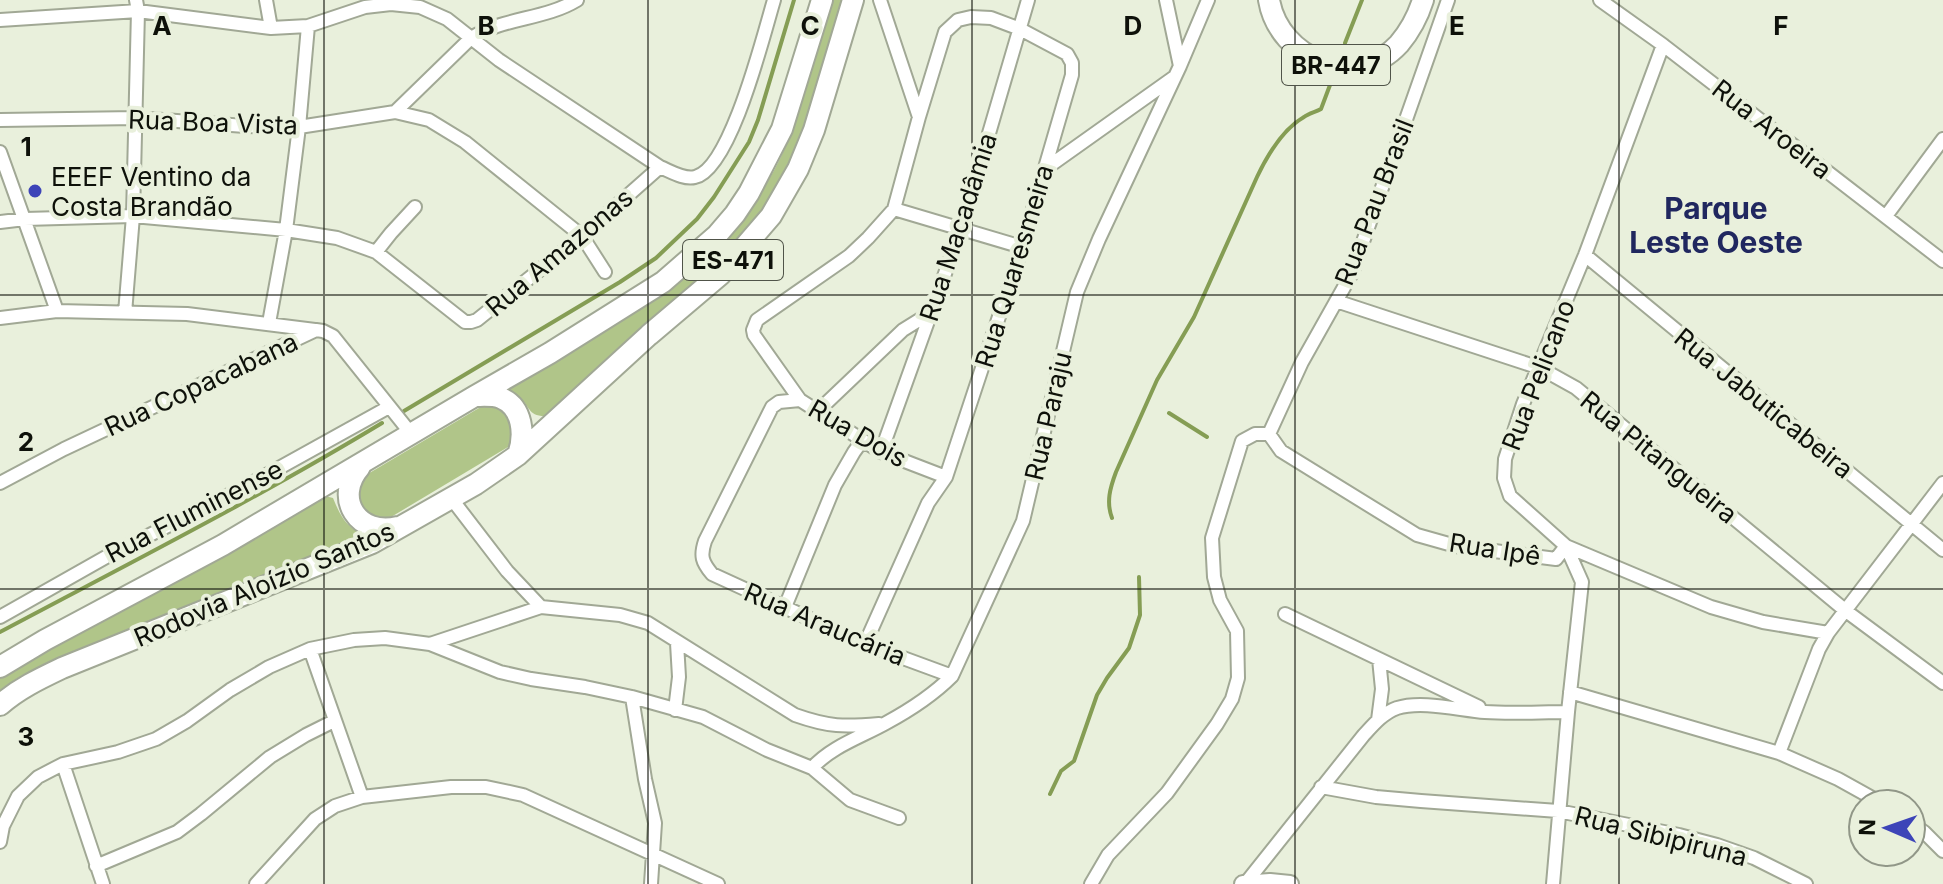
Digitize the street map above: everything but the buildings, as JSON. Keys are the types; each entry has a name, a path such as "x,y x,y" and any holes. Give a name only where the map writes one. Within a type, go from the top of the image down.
{"main road":[{"name":"Rodovia Aloízio Santos","path":"0,705 35,680 62,668 372,543 518,455 721,274 771,216 798,169 814,130 853,0"},
{"name":"BR-447","path":"1269,0 1281,32 1296,48 1324,63 1347,66 1370,61 1391,50 1417,17 1423,0"},
{"name":"Rodovia Aloízio Santos","path":"0,667 223,545 550,353 663,282 717,235 749,193 782,129 819,4"},
{"path":"475,396 501,398 512,406 519,416 522,431 518,455"},
{"path":"362,464 352,476 348,491 350,507 359,520 373,528 404,526"}],"street":[{"path":"266,0 271,28"},
{"path":"395,112 471,38 494,25 543,14 577,0"},
{"path":"0,20 137,5 271,28 308,26 365,7 391,4 420,7 447,19 499,60 660,167 685,177 695,177 705,172 721,152 749,87 774,0"},
{"path":"880,0 919,117"},
{"name":"Rua Macadâmia","path":"881,452 961,229 1028,0"},
{"path":"1045,169 1177,72 1166,0"},
{"name":"Rua Paraju","path":"812,768 831,751 887,723 936,691 952,676 1023,521 1077,292 1208,0"},
{"name":"Rua Aroeira","path":"1600,0 1943,261"},
{"name":"Rua Pau Brasil","path":"1269,434 1302,362 1352,273 1448,2"},
{"path":"125,313 133,216 137,5"},
{"path":"1020,29 991,18 971,17 958,20 945,32 894,209 1022,247"},
{"path":"269,323 286,230 308,26"},
{"name":"Rua Quaresmeira","path":"865,644 928,503 946,477 1022,247 1072,75 1072,63 1067,54 1020,29"},
{"name":"Rua Pelicano","path":"1553,884 1582,582 1566,546 1510,496 1504,478 1505,459 1663,45"},
{"name":"Rua Boa Vista","path":"0,120 136,118 299,127 395,112 429,120 465,142 582,236 605,272"},
{"path":"1886,216 1943,139"},
{"path":"0,152 57,311"},
{"name":"Rua Amazonas","path":"0,222 133,216 286,230 337,238 376,252 465,322 471,322 582,236 660,167"},
{"path":"376,252 415,207"},
{"name":"Rua Dois","path":"894,209 849,256 757,320 753,330 800,400 881,452 946,477"},
{"name":"Rua Jabuticabeira","path":"1585,255 1943,550"},
{"name":"Rua Pitangueira","path":"1336,301 1540,368 1576,388 1846,611 1943,683"},
{"path":"0,318 57,311 187,314 316,330"},
{"path":"818,411 903,330 932,312"},
{"name":"Rua Copacabana","path":"0,483 64,449 316,330 333,336 410,436"},
{"name":"Rua Araucária","path":"800,400 779,402 772,407 705,541 701,553 703,564 712,574 865,644 952,676"},
{"name":"Rua Fluminense","path":"0,617 106,557 241,489 389,407"},
{"path":"1091,884 1108,855 1167,793 1232,699 1238,678 1237,631 1220,600 1214,577 1212,538 1242,441 1255,434 1269,434"},
{"name":"Rua Ipê","path":"1269,434 1281,451 1417,535 1456,546 1556,559 1566,546 1711,607 1763,622 1828,633"},
{"path":"785,607 835,485 862,441"},
{"path":"1779,753 1828,633 1943,483"},
{"path":"451,498 507,571 541,607"},
{"path":"430,644 541,607 633,617 648,623 795,715 819,724 845,727 887,723"},
{"path":"1285,614 1489,712"},
{"path":"0,842 3,826 18,796 38,777 63,764 118,752 156,739 269,667 310,649 354,640 385,638 430,644 500,672 632,697 716,722 767,750 812,768 850,800 899,818"},
{"path":"675,710 679,677 677,643"},
{"path":"310,649 362,797"},
{"path":"1378,720 1382,689 1379,659"},
{"path":"1570,692 1779,753 1854,788"},
{"path":"632,697 655,823 651,884"},
{"path":"1244,884 1363,736 1390,711 1416,705 1489,712 1568,712"},
{"path":"96,866 177,832 270,757 334,721"},
{"path":"63,764 103,884"},
{"path":"256,884 315,819 335,806 362,797 451,787 486,787 523,795 718,884"},
{"name":"Rua Sibipiruna","path":"1321,787 1406,800 1558,811 1679,835 1754,858 1806,884"},
{"path":"1927,835 1943,851"},
{"path":"1244,884 1290,884"}],"green space":[{"path":"831,0 847,0 789,174 731,254 547,416 532,413 522,400 506,388 667,289 735,227 763,190 793,128"},
{"path":"484,405 496,405 513,419 512,442 508,447 386,520 364,516 355,489 361,478"},
{"path":"325,496 333,498 348,525 365,535 48,662 0,690 0,671 20,657"}],"waterway":[{"path":"404,411 620,282 656,258 697,219 749,142 794,0"},
{"path":"1345,43 1362,0"},
{"path":"1112,518 1109,506 1116,472 1157,380 1194,317 1261,169 1289,128 1321,109 1330,85"},
{"path":"1169,413 1207,437"},
{"path":"0,632 240,504 382,423"},
{"path":"1050,794 1061,771 1074,761 1097,695 1129,648 1140,615 1139,577"}],"place":[{"name":"EEEF Ventino da Costa Brandão","path":"35,191"}],"district":[{"name":"Parque Leste Oeste","path":"1716,225"}]}
